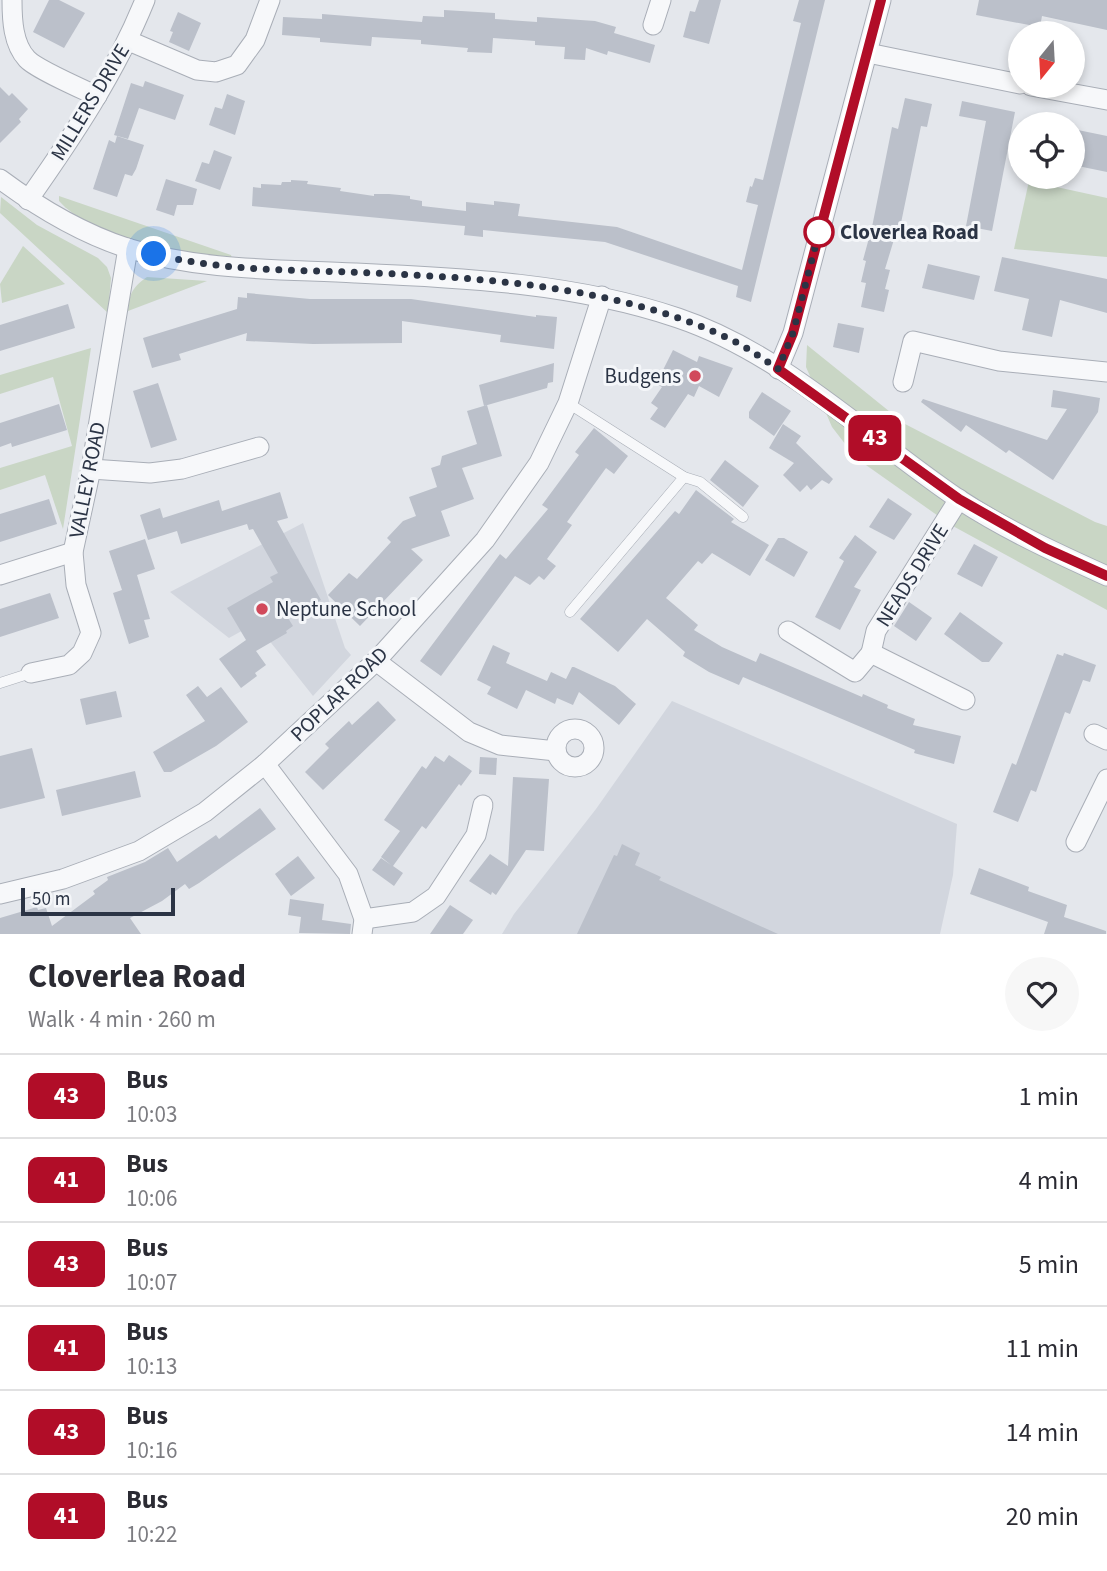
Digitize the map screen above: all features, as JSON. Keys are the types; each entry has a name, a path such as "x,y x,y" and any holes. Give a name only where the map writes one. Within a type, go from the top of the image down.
{"street":[{"path":"12,0 12,20 17,43 28,60 97,96"},
{"name":"MILLERS DRIVE","path":"29,200 97,96 128,41 145,0"},
{"path":"128,41 197,70 216,72 237,65 255,40 270,0"},
{"path":"653,25 662,0"},
{"path":"778,369 793,333 881,0"},
{"path":"868,53 1008,82"},
{"path":"1085,96 1107,100"},
{"path":"0,179 29,200 79,229 128,248 181,261 244,268 455,279 560,289 602,296 682,320 738,344 778,369 959,499 1045,548 1107,576"},
{"name":"VALLEY ROAD","path":"31,673 69,665 82,653 91,633 76,585 73,552 91,469 128,248"},
{"name":"POPLAR ROAD","path":"0,894 63,878 139,851 205,812 265,765 376,661 485,540 539,463 568,402 602,296"},
{"path":"903,383 913,341 999,361 1107,372"},
{"path":"91,469 150,473 259,447"},
{"name":"NEADS DRIVE","path":"788,631 855,672 871,653 876,631 959,499"},
{"path":"0,575 73,552"},
{"name":"NEADS DRIVE","path":"871,653 965,700"},
{"path":"376,661 469,732 500,745 556,751"},
{"path":"265,765 348,874 363,927 413,912 436,896 477,835 483,805"},
{"path":"1076,842 1107,779"}],"lane":[{"path":"568,402 684,477 700,482 743,517"},
{"path":"569,612 684,477"},
{"path":"0,683 31,673"}],"shaded area":[{"name":"Neptune School","path":"303,523 345,648 351,655 313,696 268,639 247,628 229,638 170,592"},
{"path":"672,701 957,824 953,875 940,934 502,934 514,914 596,809"}],"green space":[{"path":"1027,189 1066,189 1107,198 1107,257 1014,249"},
{"path":"59,196 231,255 232,259 164,248 116,235 74,214 59,201"},
{"path":"1,197 37,225 98,258 107,267 111,278 108,313 0,213"},
{"path":"23,246 65,284 2,303 0,284"},
{"path":"147,277 207,281 128,311 133,291"},
{"path":"807,345 905,424 1107,526 1107,610 951,525 856,458 832,427 806,367"},
{"path":"91,348 63,529 45,475 0,490 0,468 72,446 53,377 0,394 0,375"}],"building":[{"path":"49,0 59,0 85,13 64,48 33,32"},
{"path":"699,0 721,0 709,44 683,37 690,11 695,12"},
{"path":"799,0 825,0 751,302 736,297 738,286 605,242 483,230 483,237 464,235 465,226 252,206 253,187 261,188 261,184 281,185 282,182 291,180 308,181 307,184 374,196 410,196 410,199 422,201 422,206 466,211 466,202 520,204 518,216 617,227 742,270 758,205 746,202 755,178 763,180 801,23 793,21"},
{"path":"979,0 1107,0 1107,30 1085,25 1085,21 1065,21 1042,16 1041,21 1008,21 976,15"},
{"path":"444,10 495,13 495,19 537,22 537,17 595,21 616,27 614,33 655,45 650,63 586,48 585,60 564,59 565,47 535,45 535,41 493,38 492,53 467,52 468,48 421,44 421,40 372,37 371,46 320,42 320,38 282,35 283,17 322,19 322,14 422,22 423,16 444,17"},
{"path":"178,12 201,23 189,51 169,42 173,32 170,31"},
{"path":"145,81 184,95 175,120 139,108 128,139 114,135 131,83 143,87"},
{"path":"0,87 9,96 12,93 28,109 19,119 21,122 0,143"},
{"path":"227,94 245,101 235,135 209,125 215,107 222,109"},
{"path":"905,98 932,104 927,127 921,126 901,223 885,269 890,270 885,289 889,290 884,312 861,307 866,283 861,282 866,261 863,260 892,127 898,129"},
{"path":"962,101 1015,112 1008,112 1008,148 992,231 966,226 986,121 959,116"},
{"path":"1085,131 1107,136 1107,172 1085,167"},
{"path":"117,136 144,145 136,169 132,176 125,174 117,197 93,189 109,140 115,143"},
{"path":"214,150 232,157 220,190 195,181 202,162 209,164"},
{"path":"166,179 197,189 193,205 177,205 174,216 156,210"},
{"path":"1002,257 1107,279 1107,313 1060,300 1052,337 1022,330 1029,299 994,291"},
{"path":"928,264 980,276 974,300 922,288"},
{"path":"247,293 310,299 411,299 536,317 557,317 554,349 500,342 501,335 402,321 402,343 313,344 246,341 247,333 179,354 181,360 152,368 143,338 237,309 238,297 247,298"},
{"path":"68,304 75,328 0,351 0,325"},
{"path":"838,323 864,328 859,353 833,347"},
{"name":"Budgens","path":"673,350 697,362 699,356 733,368 719,397 699,386 694,397 688,394 665,428 650,419 658,408 651,403 662,387 656,384"},
{"path":"554,363 553,382 548,383 547,388 484,406 479,385"},
{"path":"158,383 177,440 151,448 133,391"},
{"path":"1053,390 1100,398 1098,412 1053,480 1009,450 1006,453 966,425 961,432 921,402 923,399 1047,440 1067,409 1051,407"},
{"path":"762,392 791,411 774,436 749,418 749,412"},
{"path":"59,404 67,430 12,447 11,443 0,447 0,423"},
{"path":"487,405 502,456 462,468 474,499 441,511 450,536 411,549 423,560 360,626 328,595 349,573 357,579 391,542 387,538 403,521 416,516 409,497 437,487 431,468 440,465 442,456 477,444 467,411"},
{"path":"783,424 801,436 796,443 833,479 829,484 822,480 811,490 807,485 800,492 783,475 794,463 769,448"},
{"path":"594,428 628,456 614,474 606,468 567,522 572,525 547,559 556,566 544,580 539,576 530,585 515,576 441,676 420,661 500,554 506,559 548,509 542,505 579,455 575,452"},
{"path":"725,460 759,486 743,507 710,480"},
{"path":"696,490 734,519 731,522 769,545 750,576 712,553 702,564 698,561 666,598 698,625 694,630 722,647 756,662 760,653 862,697 863,694 888,705 887,708 915,719 913,725 961,736 954,764 914,753 915,750 743,677 739,685 709,672 683,656 685,652 647,619 618,652 580,619 675,511 679,514"},
{"path":"280,492 288,518 277,521 321,600 288,618 293,626 287,633 256,651 266,665 241,688 219,659 246,640 227,608 273,582 270,577 278,573 253,529 249,530 247,524 181,544 177,531 148,540 140,515 160,508 163,518 219,500 222,511"},
{"path":"888,498 912,514 894,540 869,527"},
{"path":"49,499 57,524 0,542 0,514"},
{"path":"855,535 877,552 854,587 861,590 840,630 815,617 844,561 839,558"},
{"path":"778,538 784,538 808,552 794,577 765,560"},
{"path":"145,539 155,569 137,575 150,619 144,620 149,637 129,644 113,593 122,590 109,551"},
{"path":"974,544 998,557 982,587 957,574"},
{"path":"50,593 59,618 0,637 0,609"},
{"path":"909,602 932,618 916,641 894,626"},
{"path":"960,612 1003,643 989,662 982,662 944,634"},
{"path":"493,645 510,653 506,663 547,681 551,672 566,679 574,667 615,686 636,704 619,725 579,692 573,705 557,698 555,704 526,690 517,709 487,694 491,687 477,680"},
{"path":"1064,653 1096,665 1090,682 1083,680 1070,714 1065,712 1036,792 1031,790 1018,822 993,812 1012,763 1016,765 1057,654 1063,656"},
{"path":"198,686 207,697 221,687 248,722 216,746 171,772 164,772 153,752 205,721 186,695"},
{"path":"116,691 122,717 86,725 80,699"},
{"path":"378,701 396,720 323,790 305,772 329,748 325,744 349,721 352,725"},
{"path":"32,748 45,798 0,809 0,756"},
{"path":"449,755 472,771 461,786 459,784 426,829 422,826 393,866 403,873 394,886 372,870 381,858 391,865 381,857 400,831 384,820 422,766 426,769 435,756 444,762"},
{"path":"480,757 497,758 496,775 479,774"},
{"path":"135,771 141,797 62,816 56,790"},
{"path":"513,777 549,779 544,851 526,850 496,895 492,892 491,895 469,881 490,854 508,866"},
{"path":"260,808 276,829 199,883 189,889 185,884 162,901 130,918 141,934 0,934 0,918 37,907 38,910 46,908 52,926 95,894 93,891 108,880 107,877 145,862 168,848 177,862 216,835 219,839"},
{"path":"622,844 640,853 635,865 661,877 659,880 778,934 577,934 614,855 617,856"},
{"path":"298,856 315,878 291,896 275,874"},
{"path":"979,868 1029,887 1028,891 1067,905 1064,917 1106,931 1106,934 1044,934 1048,922 970,894"},
{"path":"290,899 324,904 322,920 351,924 350,934 299,933 301,917 288,915"},
{"path":"450,905 473,920 463,934 430,934"}],"bus line":[{"name":"43","path":"881,0 793,333 778,369 959,499 1045,548 1107,576"}],"place":[{"name":"Cloverlea Road","path":"819,232"},
{"name":"Budgens","path":"695,376"},
{"name":"Neptune School","path":"262,609"}],"route":[{"path":"154,254 181,261 244,268 455,279 560,289 602,296 682,320 738,344 778,369 793,333 819,232"}]}
